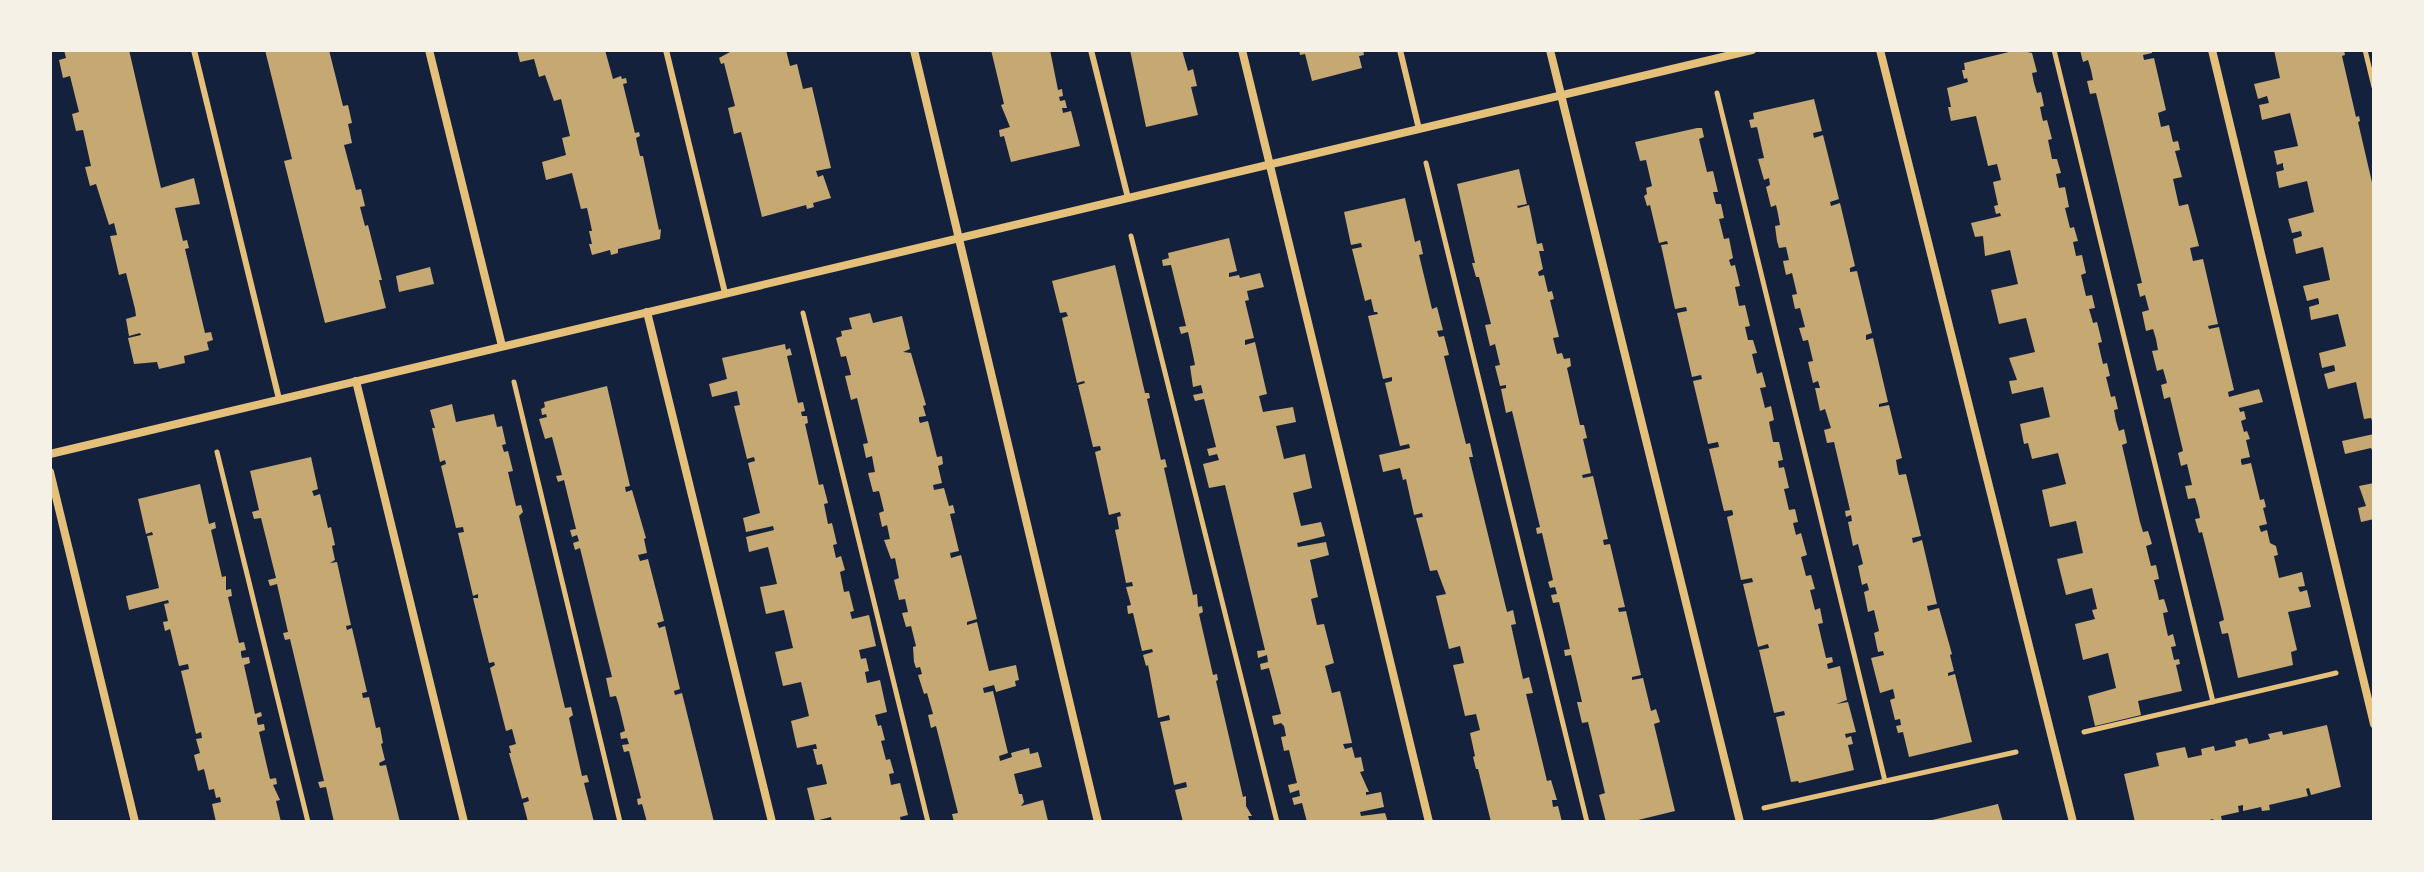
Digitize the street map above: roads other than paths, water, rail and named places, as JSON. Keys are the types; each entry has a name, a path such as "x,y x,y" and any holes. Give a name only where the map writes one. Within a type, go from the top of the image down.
{"street":[{"path":"429,50 502,346"},
{"path":"914,50 1098,822"},
{"path":"1242,50 1429,822"},
{"path":"1550,50 1740,822"},
{"path":"50,454 1752,50"},
{"path":"1880,50 2073,822"},
{"path":"2212,50 2374,724"},
{"path":"647,312 772,822"},
{"path":"356,381 464,822"},
{"path":"50,472 135,822"}],"lane":[{"path":"194,50 279,399"},
{"path":"666,50 725,293"},
{"path":"1091,50 1128,198"},
{"path":"1400,50 1419,129"},
{"path":"1708,50 1710,60"}]}
